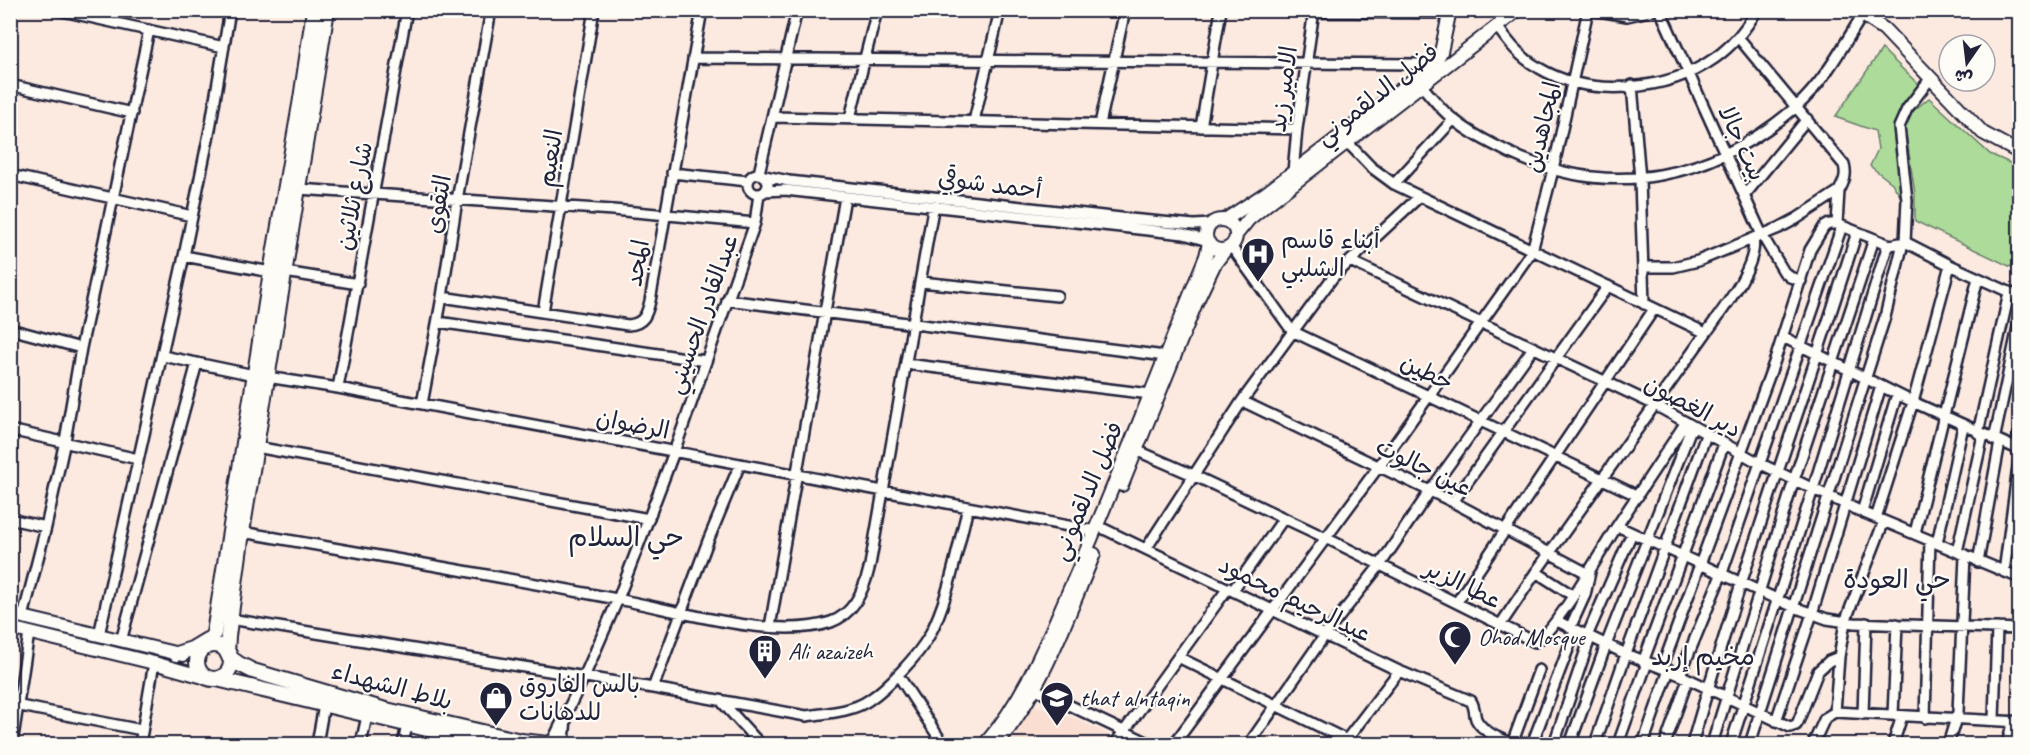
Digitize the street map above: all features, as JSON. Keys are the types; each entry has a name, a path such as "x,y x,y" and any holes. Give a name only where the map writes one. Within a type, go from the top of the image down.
{"main road":[{"path":"314,10 271,272 261,376 256,447 230,619 213,641 197,663 200,672 212,678 228,671 231,662 228,655 213,641 261,376 285,272 327,10"},
{"name":"فضل الدلقموني","path":"997,744 1035,689 1132,449 1212,269 1254,215 1518,10"},
{"path":"1225,220 1233,226 1231,243 1219,249 1208,242 1207,230 1211,224 1225,220 1241,211 1438,60 1449,12"},
{"path":"1859,12 1884,29 1983,133 2019,153"},
{"path":"1441,52 1442,57 1446,60 1456,59"},
{"name":"فضل الدلقموني","path":"1132,449 1150,394 1206,256 1208,242"},
{"name":"فضل الدلقموني","path":"985,744 1023,691 1099,530"},
{"path":"17,616 176,654 190,654 213,641"},
{"name":"بلاط الشهداء","path":"10,628 407,725 453,740 490,744"},
{"path":"176,654 213,641"},
{"name":"بلاط الشهداء","path":"228,655 244,668 382,709 521,741 556,744"},
{"path":"236,682 237,676 244,668"}],"street":[{"path":"58,10 224,47"},
{"path":"99,635 163,357 230,10"},
{"name":"شارع ثلاثين","path":"338,388 407,10"},
{"name":"التقوى","path":"422,404 491,10"},
{"name":"النعيم","path":"543,312 594,10"},
{"name":"المجد","path":"442,297 628,326 642,321 650,301 702,10"},
{"path":"762,175 797,10"},
{"path":"850,118 877,10"},
{"path":"974,121 1000,10"},
{"path":"1100,124 1125,10"},
{"path":"1201,128 1221,10"},
{"name":"المجاهدين","path":"1532,251 1553,170 1588,10"},
{"path":"1594,10 1627,16 1654,10"},
{"name":"بيت جالا","path":"1660,10 1744,196 1757,237 1784,272 1801,281"},
{"path":"1497,26 1511,45 1529,62 1550,74 1572,82 1607,87 1661,81 1688,73 1715,58 1738,37 1757,10"},
{"path":"1314,11 1449,12"},
{"name":"الامير زيد","path":"1293,172 1314,11"},
{"path":"1422,86 1454,120 1496,146 1526,161 1553,170 1604,180 1640,179 1680,171 1725,155 1761,133 1797,106 1833,61 1859,12"},
{"path":"17,616 46,527 65,441 81,348 149,30"},
{"path":"1665,744 1684,677 1802,347 1840,225 1839,191 1845,177 1844,165 1738,37"},
{"path":"693,58 1114,60 1431,66"},
{"path":"1750,744 1887,306 1904,242 1907,200 1899,127 1907,109 1930,79"},
{"path":"10,85 132,113"},
{"path":"1632,85 1640,179 1644,304"},
{"path":"773,117 1297,129"},
{"path":"1744,196 1807,119"},
{"path":"1394,184 1454,120"},
{"path":"1347,142 1371,166 1394,184 1706,333"},
{"path":"672,173 748,182"},
{"path":"753,174 762,175 769,182 762,192 751,190 748,182 753,174"},
{"path":"10,175 192,216"},
{"name":"أحمد شوقي","path":"762,175 935,202 1184,234 1208,242"},
{"path":"298,189 665,214 755,223"},
{"name":"أحمد شوقي","path":"762,192 781,189 845,197 935,202 1185,224 1211,224"},
{"path":"1644,267 1679,266 1757,237 1796,219 1839,191"},
{"name":"عبدالقادر الحسيني","path":"556,744 566,712 618,599 649,519 755,223 762,192"},
{"path":"770,627 845,197"},
{"path":"1146,549 1242,401 1333,277 1419,197"},
{"path":"242,532 618,599 741,624 797,629 829,623 841,618 853,606 867,576 935,202"},
{"path":"1643,744 1700,565 1783,337 1810,250 1819,233 1829,224 1840,225 1888,244 1904,242 2019,297"},
{"path":"1692,744 1740,582 1818,355 1857,232"},
{"path":"1501,624 1706,333 1740,281 1751,260 1757,237"},
{"path":"1712,744 1794,480 1874,239"},
{"name":"حطين","path":"1231,243 1292,331 1638,496"},
{"path":"1731,744 1813,489 1888,244"},
{"path":"1174,744 1379,466 1532,251"},
{"path":"184,256 271,272"},
{"name":"دير الغصون","path":"1350,261 1655,405 1761,464 1846,505 2019,578"},
{"path":"1835,712 1839,657 1845,622 1880,519 1950,265"},
{"path":"285,272 358,284"},
{"path":"1915,533 1978,278"},
{"path":"921,282 1057,296"},
{"path":"1453,502 1608,286"},
{"path":"1948,744 1957,717 1962,626 1961,554 1981,434 2009,293"},
{"path":"727,300 1165,356"},
{"path":"1457,602 1654,309"},
{"path":"1978,562 2019,318"},
{"path":"438,322 706,361"},
{"path":"10,329 81,348"},
{"path":"1783,337 1943,417 2018,450"},
{"path":"1249,744 1325,635 1380,565 1533,348"},
{"name":"الرضوان","path":"163,357 883,490 968,508 1099,530"},
{"path":"121,641 197,363"},
{"path":"906,364 1150,394"},
{"path":"1776,721 1812,614 1881,386"},
{"path":"1862,512 1897,394"},
{"name":"عين جالوت","path":"1242,401 1589,569"},
{"path":"1689,424 1617,526 1557,621 1790,727 1796,725 1818,671 1829,661 1839,657"},
{"path":"1570,744 1689,424"},
{"path":"1925,717 1934,541 1963,426"},
{"path":"2004,572 2019,427"},
{"path":"10,430 138,459"},
{"path":"1595,744 1706,435"},
{"path":"1618,744 1645,662 1724,444"},
{"path":"256,447 649,519"},
{"name":"عطا الزير","path":"1132,449 1193,475 1326,538 1537,642 1557,621"},
{"path":"653,688 680,612 740,464"},
{"path":"230,619 653,688 806,716 842,711 868,701 898,675 928,638 940,612 968,508"},
{"path":"1115,744 1284,518"},
{"path":"10,519 46,527"},
{"path":"1617,526 1794,608 1827,620 2019,629"},
{"name":"عبدالرحيم محمود","path":"1099,530 1146,549 1399,671 1471,700 1479,725 1512,744"},
{"path":"1554,744 1589,637 1632,533"},
{"path":"1532,744 1587,587 1589,569"},
{"path":"1536,572 1572,595"},
{"path":"1863,714 1866,623"},
{"path":"1893,744 1898,716 1897,624"},
{"path":"1994,719 1997,628"},
{"path":"12,744 14,704 29,633"},
{"path":"1178,657 1348,743 1399,671"},
{"path":"140,744 154,663"},
{"path":"1512,744 1539,670"},
{"path":"898,675 943,744"},
{"path":"1035,689 1151,744"},
{"path":"721,701 760,744"},
{"path":"14,704 142,730"},
{"path":"317,744 324,705"},
{"path":"1813,744 1826,718 1835,712 2016,721 2007,744"},
{"path":"361,744 367,716"},
{"path":"403,744 407,725"}],"shaded area":[{"name":"that alntaqin","path":"1034,705 1078,720 1107,734 1111,744 1009,744"}],"green space":[{"path":"1882,49 1921,87 1899,127 1906,205 1892,183 1870,166 1878,149 1875,131 1835,117"},
{"path":"1929,98 1990,154 2019,167 2019,264 2011,267 1915,221 1915,194 1905,127 1913,111"}],"place":[{"name":"أبناء قاسم الشلبي","path":"1258,283"},
{"name":"Ohod Mosque","path":"1455,666"},
{"name":"Ali azaizeh","path":"765,680"},
{"name":"بالس الفاروق للدهانات","path":"496,727"},
{"name":"that alntaqin","path":"1057,727"}],"district":[{"name":"حي السلام","path":"626,537"},
{"name":"حي العودة","path":"1897,579"},
{"name":"مخيم إربد","path":"1703,656"}]}
